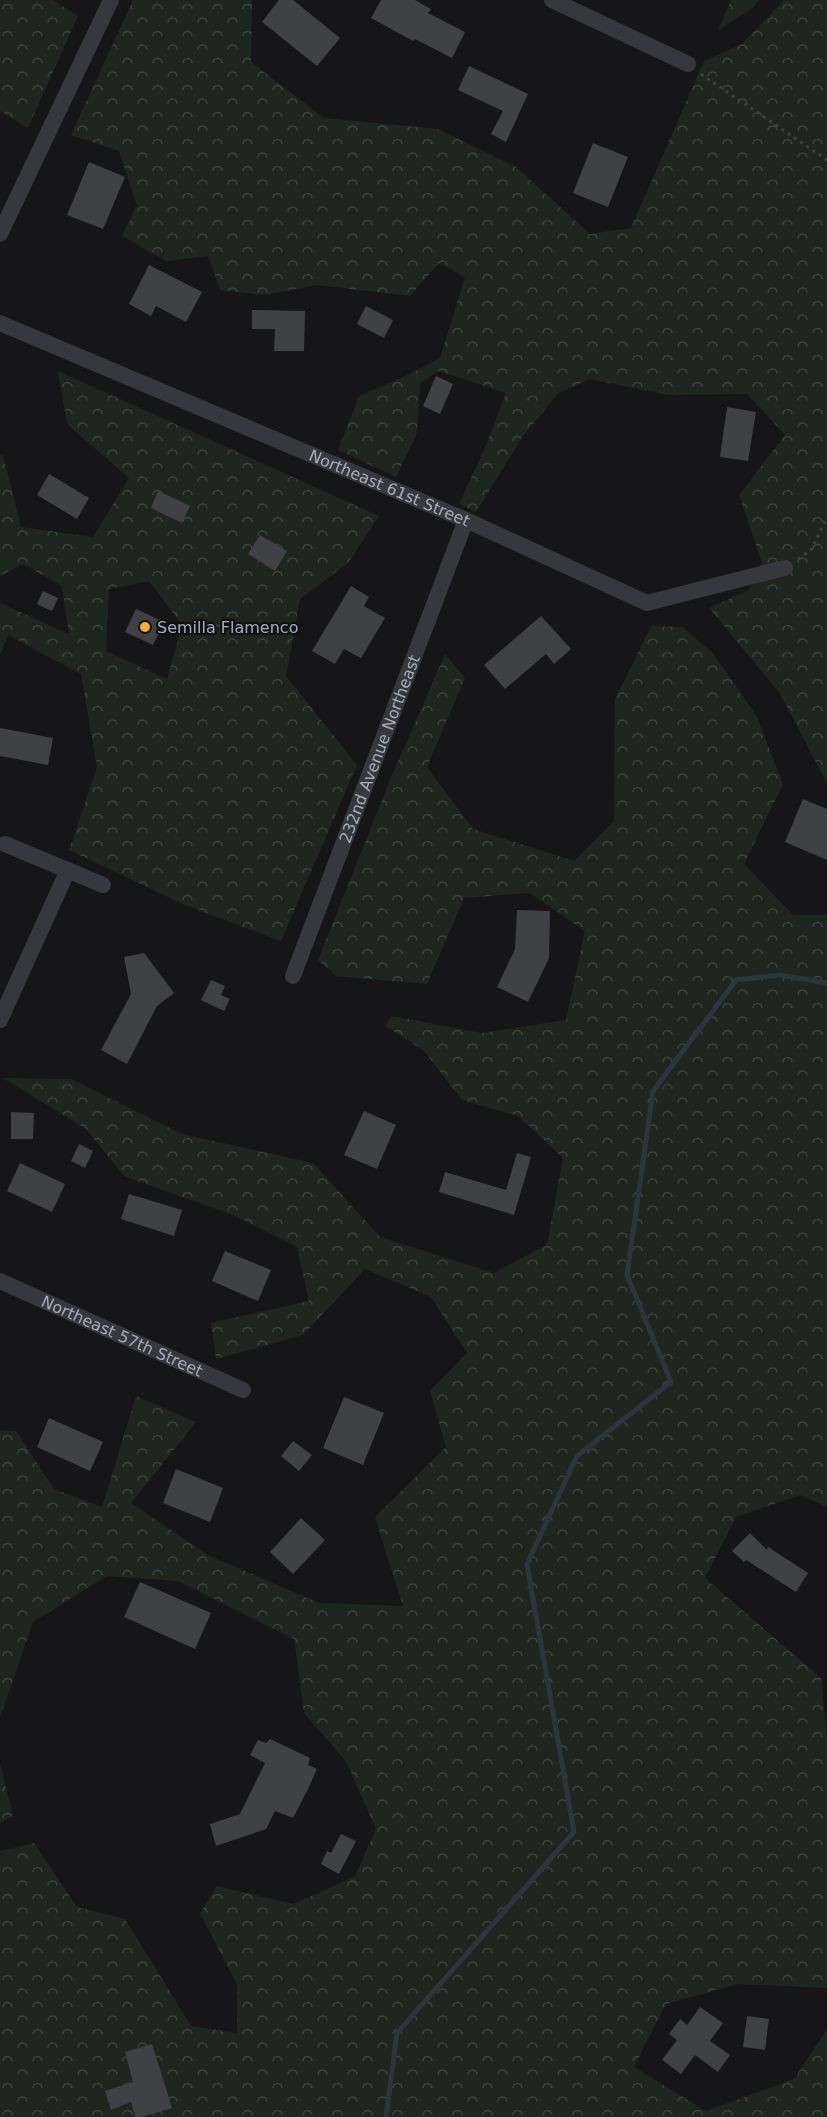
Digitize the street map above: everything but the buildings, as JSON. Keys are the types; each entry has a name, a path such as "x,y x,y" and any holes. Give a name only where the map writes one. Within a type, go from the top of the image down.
{"street":[{"path":"0,234 111,0"},
{"path":"552,0 688,64"},
{"name":"Northeast 61st Street","path":"0,323 466,520 647,603 785,568"},
{"name":"232nd Avenue Northeast","path":"293,976 466,520"},
{"path":"5,844 103,885"},
{"path":"0,1020 68,870"},
{"name":"Northeast 57th Street","path":"0,1281 243,1390"}],"path":[{"path":"688,64 827,160"},
{"path":"785,568 812,550 827,518"}],"green space":[{"path":"0,0 53,0 78,16 28,128 0,111"},
{"path":"133,0 253,0 251,62 324,118 438,129 516,167 590,234 631,228 704,61 742,44 784,0 827,0 827,783 779,692 709,608 749,590 762,563 739,495 785,435 747,394 668,395 590,379 559,393 523,436 476,512 459,504 484,450 506,393 439,371 420,383 417,433 396,477 338,450 359,396 440,358 465,277 439,263 410,296 317,285 265,295 220,290 208,256 166,261 122,236 137,205 119,151 71,135"},
{"path":"731,0 759,0 751,9 718,30"},
{"path":"58,371 379,516 348,563 300,599 286,676 357,765 281,941 185,905 69,850 97,767 81,674 8,635 0,655 0,603 69,634 62,586 23,564 0,576 0,456 3,455 21,527 93,537 129,478 67,424","holes":["149,581 182,625 167,679 106,651 109,589"]},
{"path":"651,626 682,627 712,652 756,715 783,784 744,864 793,915 827,915 827,1507 800,1495 736,1517 705,1578 821,1678 827,1738 827,1988 738,1984 666,2004 634,2067 706,2111 794,2079 827,2029 827,2117 0,2117 0,1851 34,1843 77,1907 125,1919 191,2026 237,2033 237,1985 200,1913 217,1886 294,1904 355,1876 376,1829 346,1761 304,1713 294,1639 178,1581 107,1576 33,1622 0,1718 0,1430 16,1431 54,1489 102,1507 136,1396 196,1422 131,1503 208,1555 319,1603 403,1606 375,1517 446,1447 430,1391 467,1353 431,1297 365,1269 303,1335 216,1359 211,1323 309,1301 297,1247 233,1215 124,1176 86,1129 3,1078 71,1079 182,1134 313,1163 380,1237 494,1273 547,1245 563,1158 518,1116 462,1100 424,1051 386,1026 391,1016 482,1033 566,1020 585,931 530,893 464,898 427,984 336,976 318,960 390,780 445,654 465,678 427,767 473,829 574,861 614,821 615,699"},
{"path":"0,1764 13,1816 0,1823"}],"waterway":[{"path":"386,2117 397,2033 574,1832 527,1564 577,1456 671,1382 627,1275 653,1091 736,980 780,975 827,983"}],"place":[{"name":"Semilla Flamenco","path":"145,627"}]}
